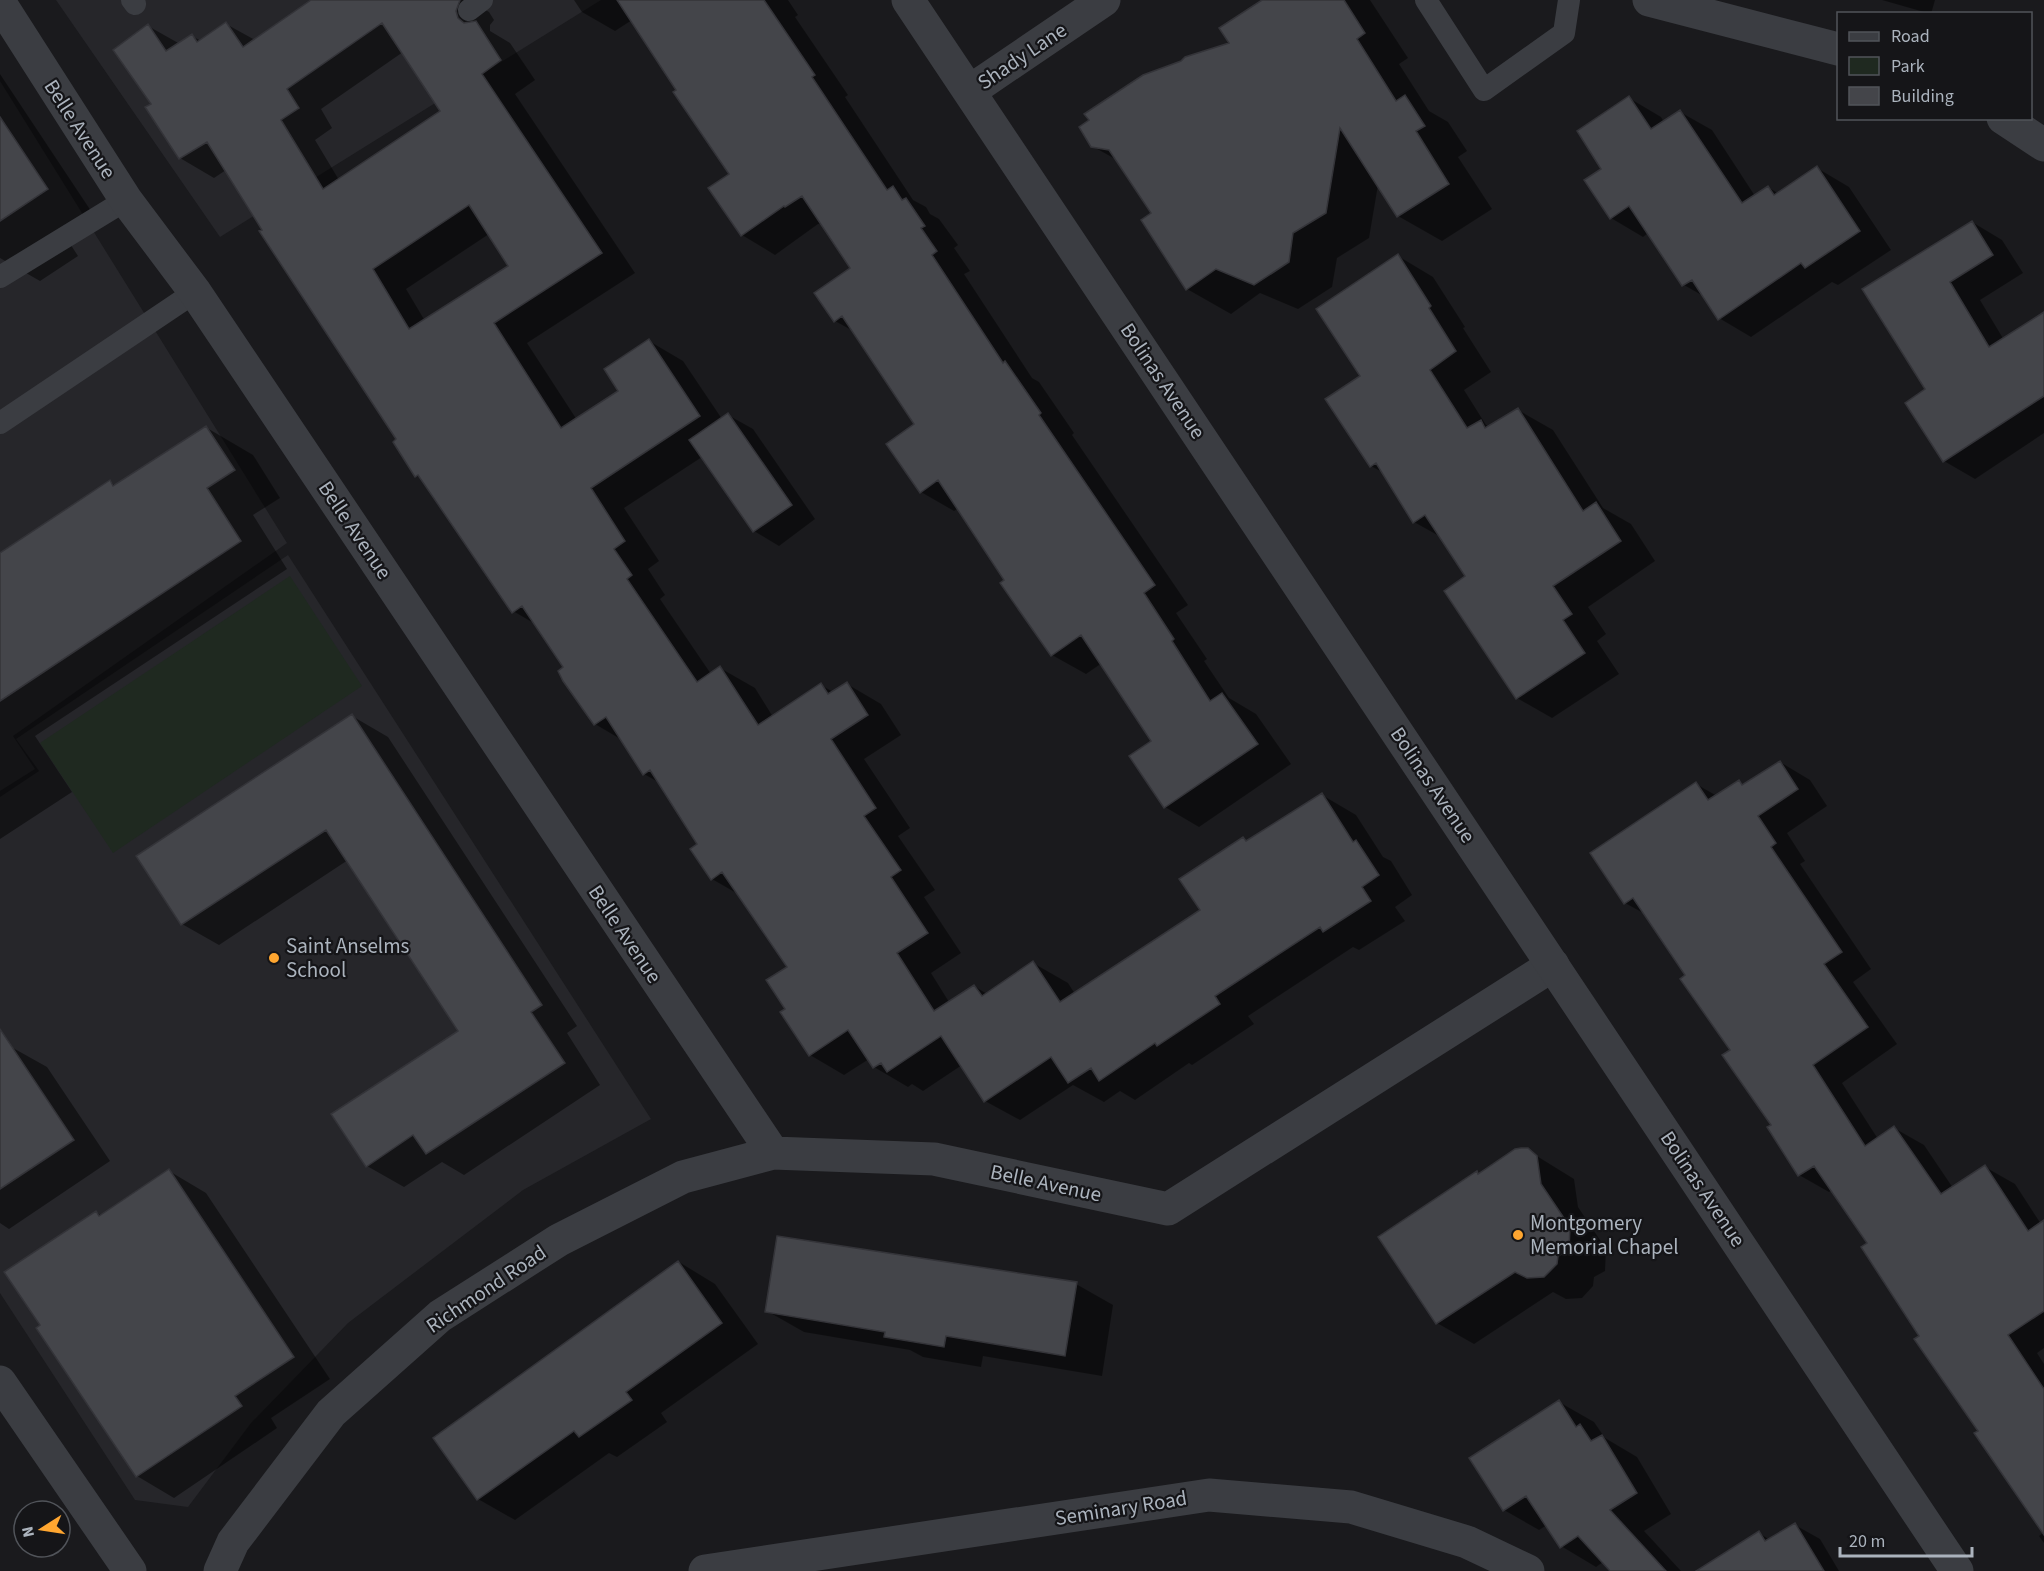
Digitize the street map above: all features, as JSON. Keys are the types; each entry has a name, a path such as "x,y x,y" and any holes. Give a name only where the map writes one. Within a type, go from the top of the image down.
{"street":[{"name":"Bolinas Avenue","path":"908,0 1957,1571"},
{"name":"Shady Lane","path":"970,91 1104,0"},
{"path":"1649,0 1837,48"},
{"name":"Belle Avenue","path":"0,3 126,200 195,292 773,1153 934,1159 1168,1209 1553,965"},
{"path":"2006,120 2044,145"},
{"name":"Richmond Road","path":"220,1571 233,1542 331,1413 440,1316 559,1240 683,1177 773,1153"},
{"path":"0,1382 130,1571"},
{"name":"Seminary Road","path":"705,1571 1209,1495 1351,1506 1467,1542 1528,1571"}],"lane":[{"path":"1426,0 1484,90 1564,33 1569,0"},
{"path":"0,277 126,200"},
{"path":"0,423 195,292"}],"shaded area":[{"path":"56,0 601,0 220,237"},
{"path":"0,81 287,543 13,736 35,769 0,791"},
{"name":"Saint Anselms School","path":"288,555 651,1119 523,1190 348,1323 251,1423 188,1507 135,1500 0,1293 0,797 39,771 16,739"}],"green space":[{"path":"290,576 362,686 113,853 40,743"}],"building":[{"path":"311,0 460,0 456,11 458,18 464,23 476,21 501,60 482,74 602,253 494,323 561,428 618,391 604,369 649,339 700,416 591,488 625,541 614,549 632,575 627,579 697,682 720,666 758,725 821,683 828,694 847,682 868,715 831,739 876,808 864,816 901,870 891,877 928,933 897,953 934,1011 974,985 982,996 1033,961 1060,1002 1200,910 1179,879 1243,837 1246,841 1322,793 1353,842 1356,840 1379,875 1362,887 1371,901 1323,932 1320,927 1215,996 1220,1004 1157,1046 1155,1043 1099,1081 1091,1068 1068,1083 1051,1057 984,1102 941,1036 887,1072 881,1063 873,1068 848,1030 809,1056 780,1012 785,1009 766,980 787,967 722,872 711,880 690,849 697,844 650,770 643,775 606,717 594,725 563,681 558,671 563,667 522,606 512,613 418,475 415,477 393,442 396,439 259,231 262,230 207,142 179,159 145,107 151,104 113,50 148,24 166,51 192,34 197,42 226,22 243,47","holes":["382,23 440,111 323,189 281,120 299,108 287,89","469,205 508,266 409,329 373,269"]},
{"path":"617,0 764,0 815,75 812,77 887,190 893,186 902,200 906,198 925,226 921,228 937,251 932,255 1003,363 1005,361 1041,413 1039,415 1155,585 1144,593 1210,701 1222,693 1258,744 1164,808 1129,756 1151,741 1081,635 1051,656 1000,583 1004,580 938,480 920,493 886,444 914,424 842,316 834,322 814,293 850,268 802,196 741,236 708,188 729,174 673,92 676,90"},
{"path":"1262,0 1344,0 1365,33 1357,39 1396,101 1405,95 1425,126 1416,131 1449,184 1397,217 1340,128 1326,213 1293,233 1289,262 1254,285 1216,269 1186,290 1141,220 1151,213 1109,150 1091,147 1079,127 1089,120 1084,114 1143,75 1181,61 1185,57 1229,43 1219,28"},
{"path":"1629,96 1651,129 1680,110 1742,203 1768,186 1774,195 1817,166 1860,231 1805,268 1801,263 1718,320 1692,280 1682,286 1629,206 1610,219 1584,180 1601,169 1577,131"},
{"path":"0,117 48,189 0,221"},
{"path":"1972,221 1993,255 1950,282 1989,347 2044,312 2044,396 1943,462 1905,403 1925,389 1862,289"},
{"path":"1398,254 1456,351 1430,370 1467,428 1481,420 1485,428 1518,408 1583,511 1596,502 1621,541 1553,586 1572,614 1563,620 1585,653 1516,699 1444,591 1465,576 1425,515 1413,523 1376,463 1370,467 1325,399 1360,376 1316,309"},
{"path":"728,413 792,505 753,532 689,440"},
{"path":"206,426 235,470 207,488 241,541 0,701 0,553 110,480 113,486"},
{"path":"352,714 542,1005 531,1012 565,1063 426,1154 413,1135 366,1167 331,1114 458,1031 326,830 181,925 136,856"},
{"path":"1780,761 1798,789 1758,816 1776,843 1771,847 1842,952 1824,964 1868,1027 1813,1065 1865,1146 1894,1126 1941,1194 1985,1165 2028,1231 2044,1220 2044,1311 2008,1335 2044,1389 2044,1535 1974,1433 1978,1431 1914,1339 1919,1336 1861,1247 1867,1243 1814,1166 1798,1176 1767,1127 1771,1125 1722,1055 1730,1050 1680,979 1685,975 1633,898 1624,904 1590,853 1696,782 1708,800 1739,780 1742,785"},
{"path":"0,1029 74,1140 0,1189"},
{"name":"Montgomery Memorial Chapel","path":"1528,1148 1537,1156 1541,1184 1570,1227 1569,1250 1558,1256 1557,1264 1544,1277 1527,1278 1515,1272 1436,1324 1378,1237 1477,1171 1478,1174 1515,1149"},
{"path":"169,1169 294,1357 235,1396 242,1406 136,1477 36,1328 40,1325 4,1272 96,1211 99,1216"},
{"path":"777,1236 1077,1282 1065,1356 946,1336 944,1347 884,1337 885,1332 765,1312"},
{"path":"678,1261 722,1323 626,1392 632,1400 579,1437 574,1431 477,1500 433,1438"},
{"path":"1559,1400 1576,1427 1580,1424 1591,1441 1602,1435 1637,1493 1610,1510 1666,1571 1610,1571 1578,1536 1560,1548 1526,1496 1503,1511 1469,1458"},
{"path":"1795,1523 1824,1571 1696,1571 1759,1531 1765,1541"}],"place":[{"name":"Saint Anselms School","path":"274,958"},
{"name":"Montgomery Memorial Chapel","path":"1518,1235"}]}
